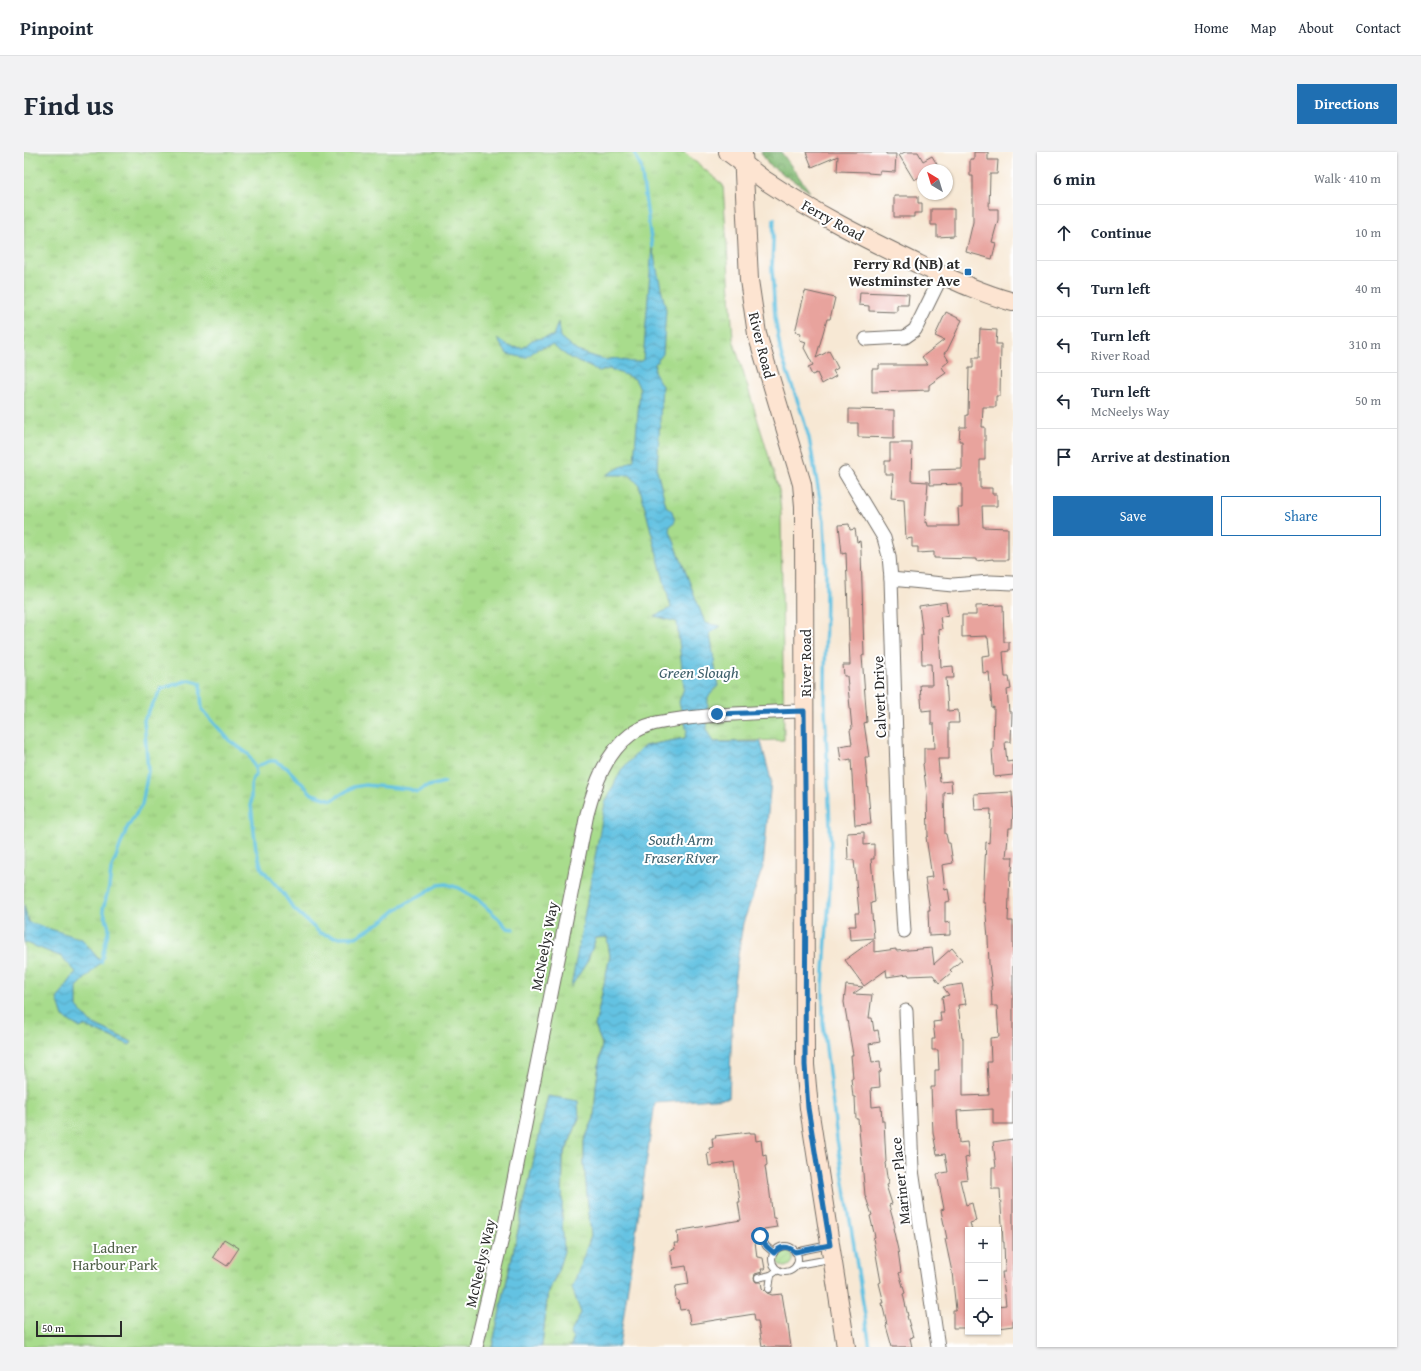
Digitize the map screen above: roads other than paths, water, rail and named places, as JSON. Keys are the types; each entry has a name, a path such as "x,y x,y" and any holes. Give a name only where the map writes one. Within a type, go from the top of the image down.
{"street":[{"name":"Ferry Road","path":"728,152 742,157 765,180 821,215 865,239 942,275 999,298 1013,302"},
{"name":"River Road","path":"742,157 749,280 757,334 802,484 805,529 805,1065 808,1108 846,1347"},
{"path":"866,339 905,337 914,330 942,275"},
{"name":"Calvert Drive","path":"845,473 884,538 889,556 892,579 900,866 904,930"},
{"path":"892,579 954,585 990,582 1013,583"},
{"name":"McNeelys Way","path":"476,1347 504,1230 587,814 592,795 601,772 617,747 630,735 657,722 717,714 804,711"},
{"name":"Mariner Place","path":"906,1011 912,1170 938,1347"}],"lane":[{"path":"760,1236 766,1246 774,1253"},
{"path":"797,1265 797,1256 795,1252 788,1247 776,1250 772,1257 773,1265 778,1270 783,1272 791,1271 797,1265 831,1252"},
{"path":"795,1252 831,1252"},
{"path":"758,1278 770,1275 778,1270"},
{"path":"769,1289 770,1275"}],"water":[{"name":"South Arm Fraser River","path":"652,247 666,310 663,354 655,364 654,372 662,386 657,470 666,506 672,511 675,521 669,528 705,623 721,626 710,633 718,686 708,697 707,731 713,742 761,742 771,780 763,867 743,923 734,982 729,1098 655,1103 619,1347 571,1347 573,1339 570,1334 581,1313 572,1288 591,1236 584,1164 584,1141 594,1118 596,1086 602,1044 595,1026 610,956 607,937 596,938 587,962 571,987 605,803 621,770 644,746 685,738 687,731 679,702 684,688 677,622 654,616 671,608 639,485 630,475 606,475 634,460 640,389 635,379 610,369 599,371 570,358 552,345 537,349 526,358 507,354 497,339 511,347 523,348 532,340 553,336 558,322 560,337 577,351 606,360 616,358 638,362 643,360"},
{"path":"24,905 28,922 82,939 101,962 77,987 77,1007 90,1022 132,1042 130,1045 84,1026 80,1028 63,1017 57,999 76,972 62,957 24,942"},
{"path":"548,1096 578,1101 579,1119 563,1157 562,1217 564,1251 557,1274 548,1291 542,1346 492,1347"}],"waterway":[{"path":"634,152 641,167 652,247"},
{"path":"774,219 772,268 775,317 781,354 809,438 824,521 826,565 825,708 831,852 823,988 823,1023 837,1139 870,1347"},
{"path":"101,962 109,928 103,909 109,887 111,870 127,828 142,805 148,771 144,720 161,689 189,680 200,683 202,709 229,740 248,754 255,767 256,775 253,778 251,785 251,805 256,849 262,869 283,893 293,908 320,933 335,937 356,937 384,920 397,909 438,885 446,884 459,888 477,899 507,928 514,929"},
{"path":"255,767 270,761 275,761 287,768 312,794 332,800 353,787 365,785 409,789 417,792 425,787 445,782"}],"place":[{"name":"Ferry Rd (NB) at Westminster Ave","path":"968,272"}],"water label":[{"name":"Green Slough","path":"699,672"}],"park label":[{"name":"Ladner Harbour Park","path":"115,1256"}]}
